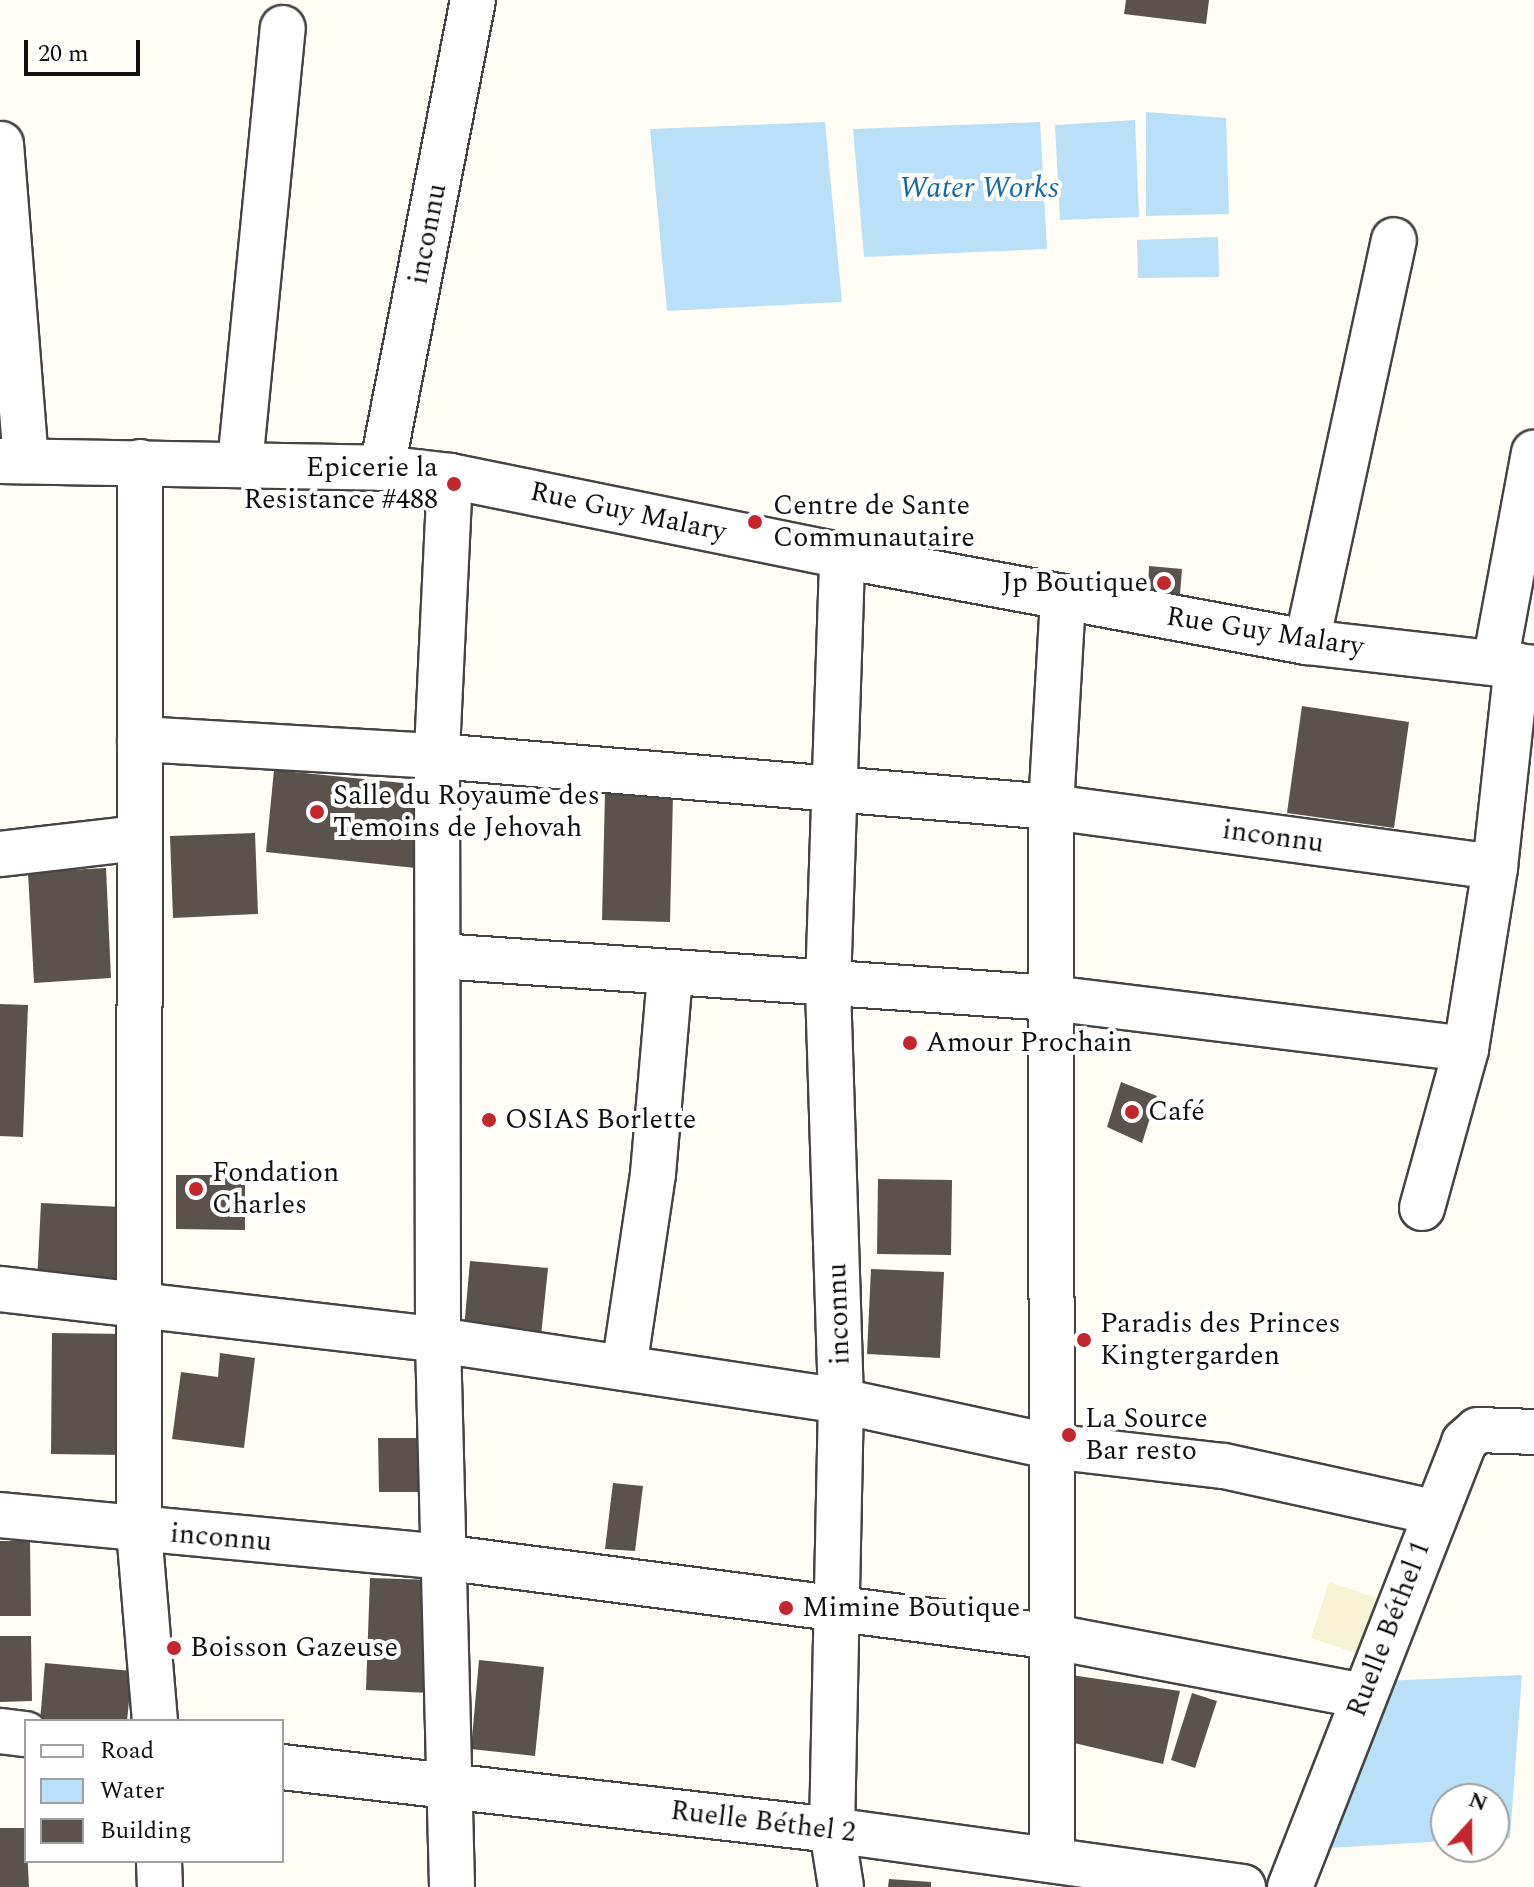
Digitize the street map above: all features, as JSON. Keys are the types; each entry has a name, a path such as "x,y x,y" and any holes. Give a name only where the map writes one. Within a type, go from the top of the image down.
{"street":[{"name":"inconnu","path":"382,468 473,0"},
{"path":"240,464 283,28"},
{"path":"1,144 13,461"},
{"path":"1307,642 1394,240"},
{"path":"1422,1208 1466,1049 1495,867 1534,453"},
{"name":"Rue Guy Malary","path":"13,461 382,468 450,476 842,556 1307,642 1515,666"},
{"path":"140,462 139,1531 155,1719"},
{"path":"450,476 437,756 438,1340 452,1887"},
{"name":"inconnu","path":"841,1887 832,1830 841,1401 828,986 837,787 842,556"},
{"path":"1052,1858 1051,807 1063,598"},
{"name":"inconnu","path":"140,739 437,756 1051,807 1495,867"},
{"path":"0,854 139,838"},
{"path":"439,956 828,986 1051,998 1466,1049"},
{"path":"624,1368 653,1174 670,974"},
{"name":"inconnu","path":"0,1289 138,1308 438,1340 841,1401 1050,1446 1224,1466 1434,1512"},
{"name":"Ruelle Béthel 1","path":"1290,1887 1434,1512 1470,1433 1534,1432"},
{"name":"inconnu","path":"0,1515 139,1531 442,1557 1054,1637 1363,1696"},
{"path":"0,1731 24,1734"},
{"name":"Ruelle Béthel 2","path":"284,1767 832,1830 1052,1858 1243,1887"},
{"path":"159,1863 160,1887"}],"shaded area":[{"path":"1329,1582 1383,1600 1364,1656 1311,1638"}],"water":[{"path":"1146,112 1226,118 1229,214 1146,216"},
{"path":"1135,120 1139,217 1060,220 1055,125"},
{"path":"825,122 842,302 667,311 650,129"},
{"name":"Water Works","path":"1040,122 1047,249 864,257 853,129"},
{"path":"1218,237 1219,277 1138,278 1137,240"},
{"path":"1522,1675 1510,1838 1510,1783 1430,1783 1430,1842 1329,1848 1383,1681"}],"building":[{"path":"1126,0 1209,0 1206,24 1124,14"},
{"path":"1149,566 1182,569 1180,594 1148,592"},
{"path":"1302,706 1409,722 1394,828 1287,813"},
{"path":"274,770 423,785 415,868 266,852"},
{"path":"605,793 673,795 670,922 602,920"},
{"path":"255,833 258,914 173,918 170,836"},
{"path":"106,868 111,978 34,983 28,872"},
{"path":"0,1004 28,1005 23,1137 0,1136"},
{"name":"Café","path":"1121,1082 1157,1096 1142,1143 1107,1127"},
{"path":"176,1175 245,1175 245,1230 176,1229"},
{"path":"878,1179 952,1180 951,1255 877,1254"},
{"path":"41,1203 122,1207 118,1286 37,1282"},
{"path":"470,1261 548,1268 541,1336 464,1329"},
{"path":"871,1269 944,1272 940,1358 867,1354"},
{"path":"52,1333 125,1334 123,1455 51,1454"},
{"path":"220,1353 255,1358 244,1448 172,1439 181,1372 218,1377"},
{"path":"378,1438 432,1438 433,1492 379,1492"},
{"path":"613,1483 643,1486 635,1551 605,1549"},
{"path":"0,1541 30,1541 31,1616 0,1616"},
{"path":"370,1578 435,1580 430,1693 366,1690"},
{"path":"0,1636 31,1636 32,1701 0,1702"},
{"path":"479,1660 544,1667 535,1756 471,1749"},
{"path":"45,1663 132,1671 127,1719 40,1719"},
{"path":"1071,1675 1180,1691 1163,1764 1070,1742"},
{"path":"1192,1693 1217,1701 1195,1768 1171,1760"},
{"path":"0,1828 24,1828 24,1863 28,1863 29,1887 0,1887"},
{"path":"889,1879 931,1882 931,1887 888,1887"}],"place":[{"name":"Epicerie la Resistance #488","path":"454,484"},
{"name":"Centre de Sante Communautaire","path":"755,522"},
{"name":"Jp Boutique","path":"1164,583"},
{"name":"Salle du Royaume des Temoins de Jehovah","path":"317,812"},
{"name":"Amour Prochain","path":"910,1043"},
{"name":"Café","path":"1132,1112"},
{"name":"OSIAS Borlette","path":"489,1120"},
{"name":"Fondation Charles","path":"196,1189"},
{"name":"Paradis des Princes Kingtergarden","path":"1084,1340"},
{"name":"La Source Bar resto","path":"1069,1435"},
{"name":"Mimine Boutique","path":"786,1608"},
{"name":"Boisson Gazeuse","path":"174,1648"}]}
